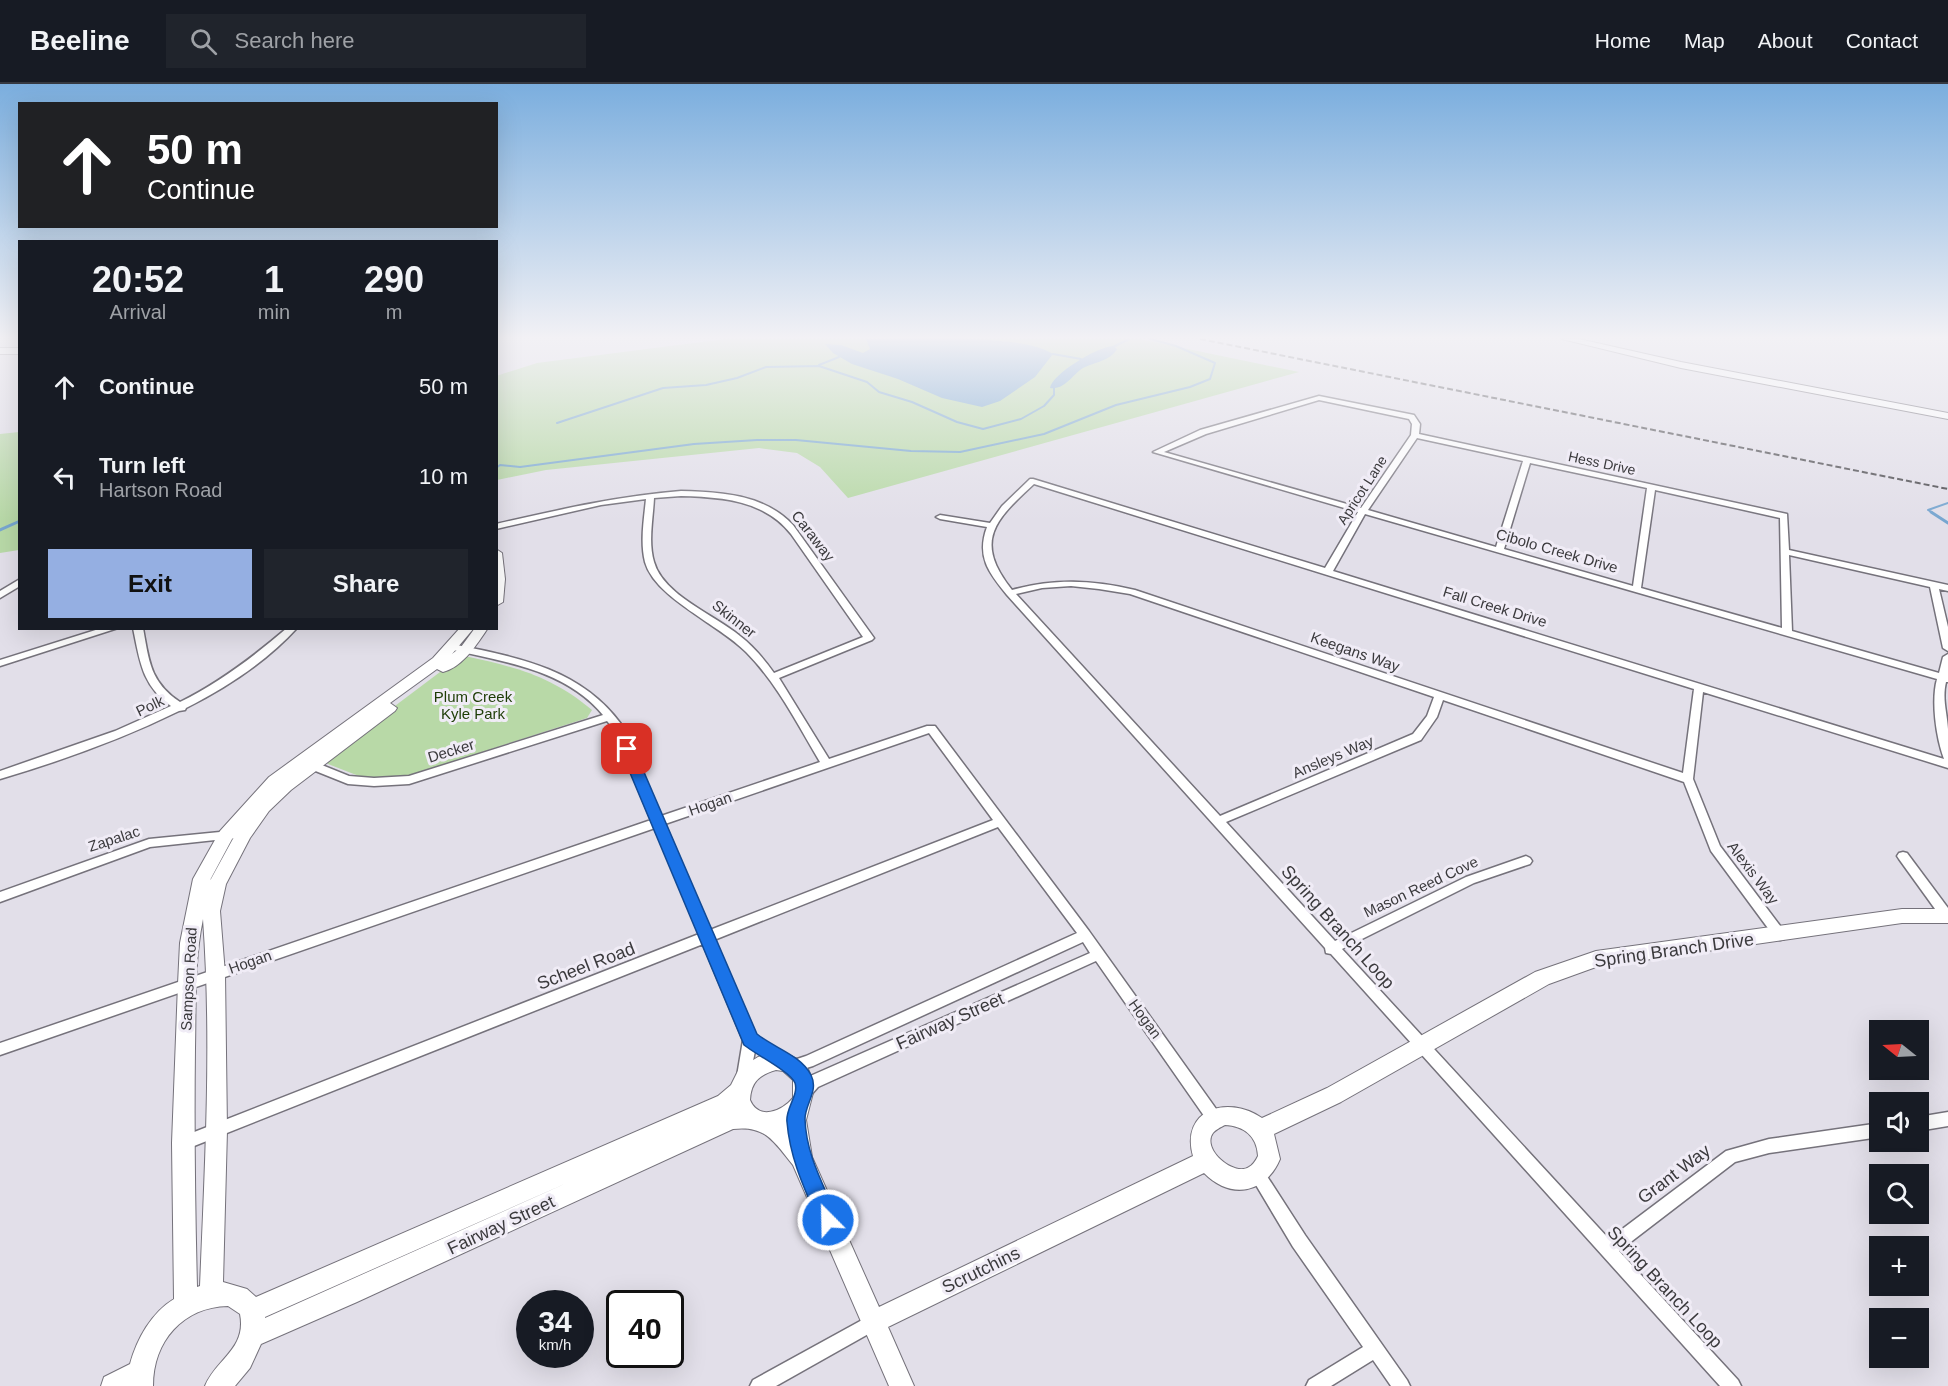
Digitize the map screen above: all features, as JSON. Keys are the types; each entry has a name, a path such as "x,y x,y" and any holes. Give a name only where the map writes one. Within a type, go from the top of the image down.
{"street":[{"name":"Apricot Lane","path":"1157,452 1203,432 1313,400"},
{"name":"Apricot Lane","path":"1328,400 1398,413 1411,417 1416,424 1414,435 1364,510 1328,571"},
{"path":"1860,400 1943,416"},
{"name":"Hess Drive","path":"1414,435 1784,516 1786,552"},
{"name":"Cibolo Creek Drive","path":"1157,452 1500,548 1946,678"},
{"path":"1500,548 1527,461"},
{"name":"Fall Creek Drive","path":"990,525 1003,508 1033,481 1948,764"},
{"path":"1637,588 1651,488"},
{"name":"Caraway","path":"498,527 601,503 684,493 721,494 764,506 788,525 869,638 773,677"},
{"name":"Skinner","path":"650,497 647,544 651,566 661,584 736,637 773,677 826,764"},
{"path":"940,517 990,525"},
{"name":"Spring Branch Loop","path":"990,525 987,545 991,566 1010,593 1331,949 1422,1044 1732,1386"},
{"path":"1787,633 1786,552 1948,588"},
{"path":"498,566 500,579 498,590"},
{"path":"0,595 18,583"},
{"name":"Keegans Way","path":"1010,593 1042,583 1097,585 1132,592 1688,779"},
{"path":"1935,585 1948,648"},
{"path":"0,663 107,630"},
{"path":"138,630 150,682 160,695 181,708"},
{"name":"Polk","path":"0,775 137,729 181,708 257,660 291,630"},
{"name":"Sampson Road","path":"459,648 467,630"},
{"name":"Sampson Road","path":"186,1306 183,1143 187,984 189,943 195,903 202,879 267,788 307,763 480,630"},
{"path":"459,648 523,663 558,676 591,696 618,727 750,1040 741,1085 741,1108 778,1130 801,1158 902,1386"},
{"path":"1948,657 1946,678 1939,691 1939,707 1948,757"},
{"name":"Alexis Way","path":"1699,687 1688,779 1715,848 1780,935"},
{"name":"Ansleys Way","path":"1218,821 1417,737 1432,717 1439,697"},
{"name":"Decker","path":"307,763 348,780 374,782 409,780 609,717"},
{"name":"Hogan","path":"0,1049 931,728 1085,935 1214,1118"},
{"name":"Scheel Road","path":"183,1143 1001,821"},
{"name":"Sampson Road","path":"211,1295 217,1130 216,974 211,911 217,884 235,834"},
{"name":"Zapalac","path":"0,897 149,843 235,834"},
{"path":"1904,856 1948,916"},
{"name":"Mason Reed Cove","path":"1331,949 1470,880 1526,861"},
{"name":"Spring Branch Drive","path":"1260,1130 1334,1095 1542,978 1596,959 1780,935 1902,916 1948,916"},
{"name":"Fairway Street","path":"788,1064 808,1062 1085,935"},
{"name":"Fairway Street","path":"801,1100 813,1082 1098,955"},
{"path":"750,1040 801,1074 801,1158"},
{"path":"741,1085 763,1063 788,1064"},
{"name":"Fairway Street","path":"252,1311 725,1103 741,1085"},
{"path":"758,1120 787,1117 801,1100"},
{"path":"1222,1115 1243,1117 1260,1130 1269,1149 1265,1168 1258,1175 1237,1180 1225,1177 1206,1161 1201,1151 1202,1132 1214,1118 1222,1115"},
{"name":"Fairway Street","path":"253,1335 349,1294 731,1119 758,1120"},
{"path":"1929,1122 1948,1119"},
{"name":"Grant Way","path":"1607,1250 1731,1156 1769,1146 1869,1132"},
{"name":"Scrutchins","path":"759,1386 873,1322 1206,1161"},
{"path":"1258,1175 1299,1241 1401,1386"},
{"path":"113,1386 140,1379 143,1355 153,1336 168,1319 186,1306 211,1295 237,1296 246,1302 252,1311 253,1335 245,1354 232,1372 217,1386"},
{"path":"1315,1386 1375,1349"}],"green space":[{"path":"498,400 1200,400 848,498 820,467 797,453 759,448 546,470 498,480"},
{"path":"18,432 18,550 0,553 0,434"},
{"name":"Plum Creek Kyle Park","path":"465,656 532,674 577,698 592,710 587,718 411,775 364,778 328,764 326,761 331,754 460,657"}],"water":[{"path":"950,400 1002,400 982,407"}],"waterway":[{"path":"557,423 627,400"},
{"path":"905,400 957,422 983,429 1021,419 1044,406 1050,400"},
{"path":"498,466 520,467 694,444 757,440 796,440 911,451 960,452 1044,434 1116,405 1138,400"},
{"path":"1933,513 1928,510 1948,503"},
{"path":"1931,512 1948,523"},
{"path":"0,530 18,522"}],"railway":[{"path":"1503,400 1948,489"}],"route":[{"path":"627,749 750,1040 782,1061 794,1066 804,1079 805,1091 797,1108 796,1120 801,1158 828,1220"}]}
